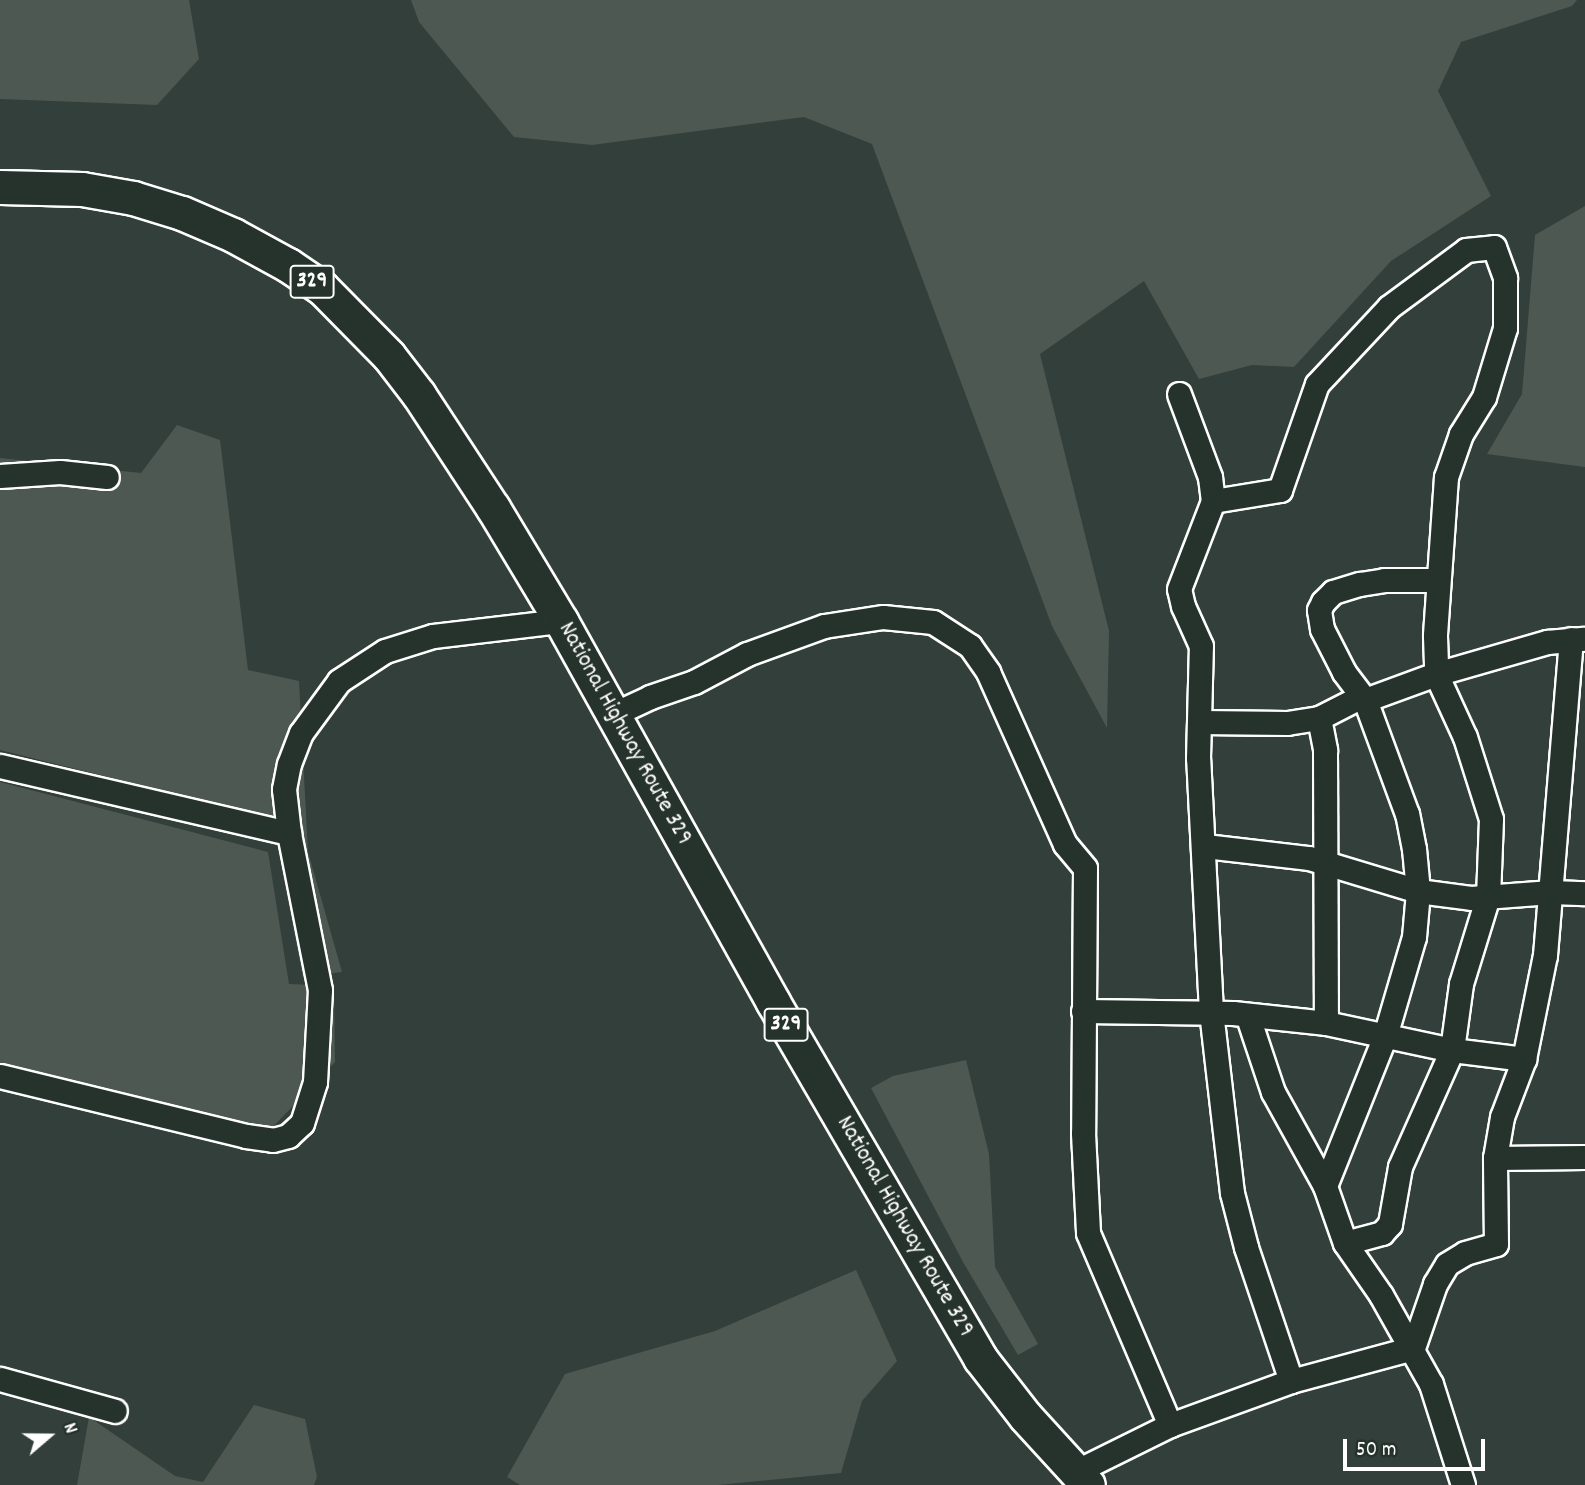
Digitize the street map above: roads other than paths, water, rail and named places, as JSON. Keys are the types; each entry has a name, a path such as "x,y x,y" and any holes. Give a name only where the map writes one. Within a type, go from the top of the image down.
{"highway":[{"name":"National Highway Route 329","path":"0,187 82,189 133,198 182,213 233,235 288,265 322,288 381,347 419,395 561,621 780,1014 980,1358 1025,1416 1082,1478"}],"street":[{"path":"1213,501 1280,490 1317,384 1389,307 1466,250 1494,247 1505,278 1505,328 1484,397 1461,434 1446,477 1437,580 1436,674 1465,737 1491,819 1488,896 1461,984 1452,1050 1400,1167 1391,1224 1382,1233 1345,1243"},
{"path":"1180,394 1210,477 1213,501 1179,589 1183,606 1200,646 1198,758 1205,846 1211,1012 1232,1193 1246,1247 1291,1381"},
{"path":"0,476 60,472 107,477"},
{"path":"1325,1186 1385,1035 1414,937 1418,891 1407,814 1363,698 1322,629 1319,610 1333,592 1360,584 1384,580 1437,580"},
{"path":"614,714 650,697 694,682 747,654 824,626 883,617 933,622 971,646 988,672 1065,844 1085,868 1083,1133 1088,1233 1170,1425"},
{"path":"0,1076 246,1136 273,1140 288,1136 302,1124 315,1082 320,990 289,833 284,789 289,764 301,733 339,681 385,651 433,636 561,621"},
{"path":"1200,722 1287,723 1319,719 1363,698 1436,674 1546,642 1578,639 1545,956 1524,1059 1502,1117 1495,1158 1496,1244 1465,1253 1447,1264 1435,1284 1413,1348"},
{"path":"1319,719 1325,750 1326,1023"},
{"path":"0,766 289,833"},
{"path":"1205,846 1324,862 1418,891 1471,898 1551,892 1585,893"},
{"path":"1083,1011 1211,1012 1326,1023 1452,1050 1524,1059"},
{"path":"1248,1017 1273,1092 1325,1186 1345,1243 1413,1348 1431,1384 1463,1485"},
{"path":"1495,1158 1585,1157"},
{"path":"1082,1478 1170,1425 1291,1381 1413,1348"},
{"path":"0,1378 115,1411"}]}
